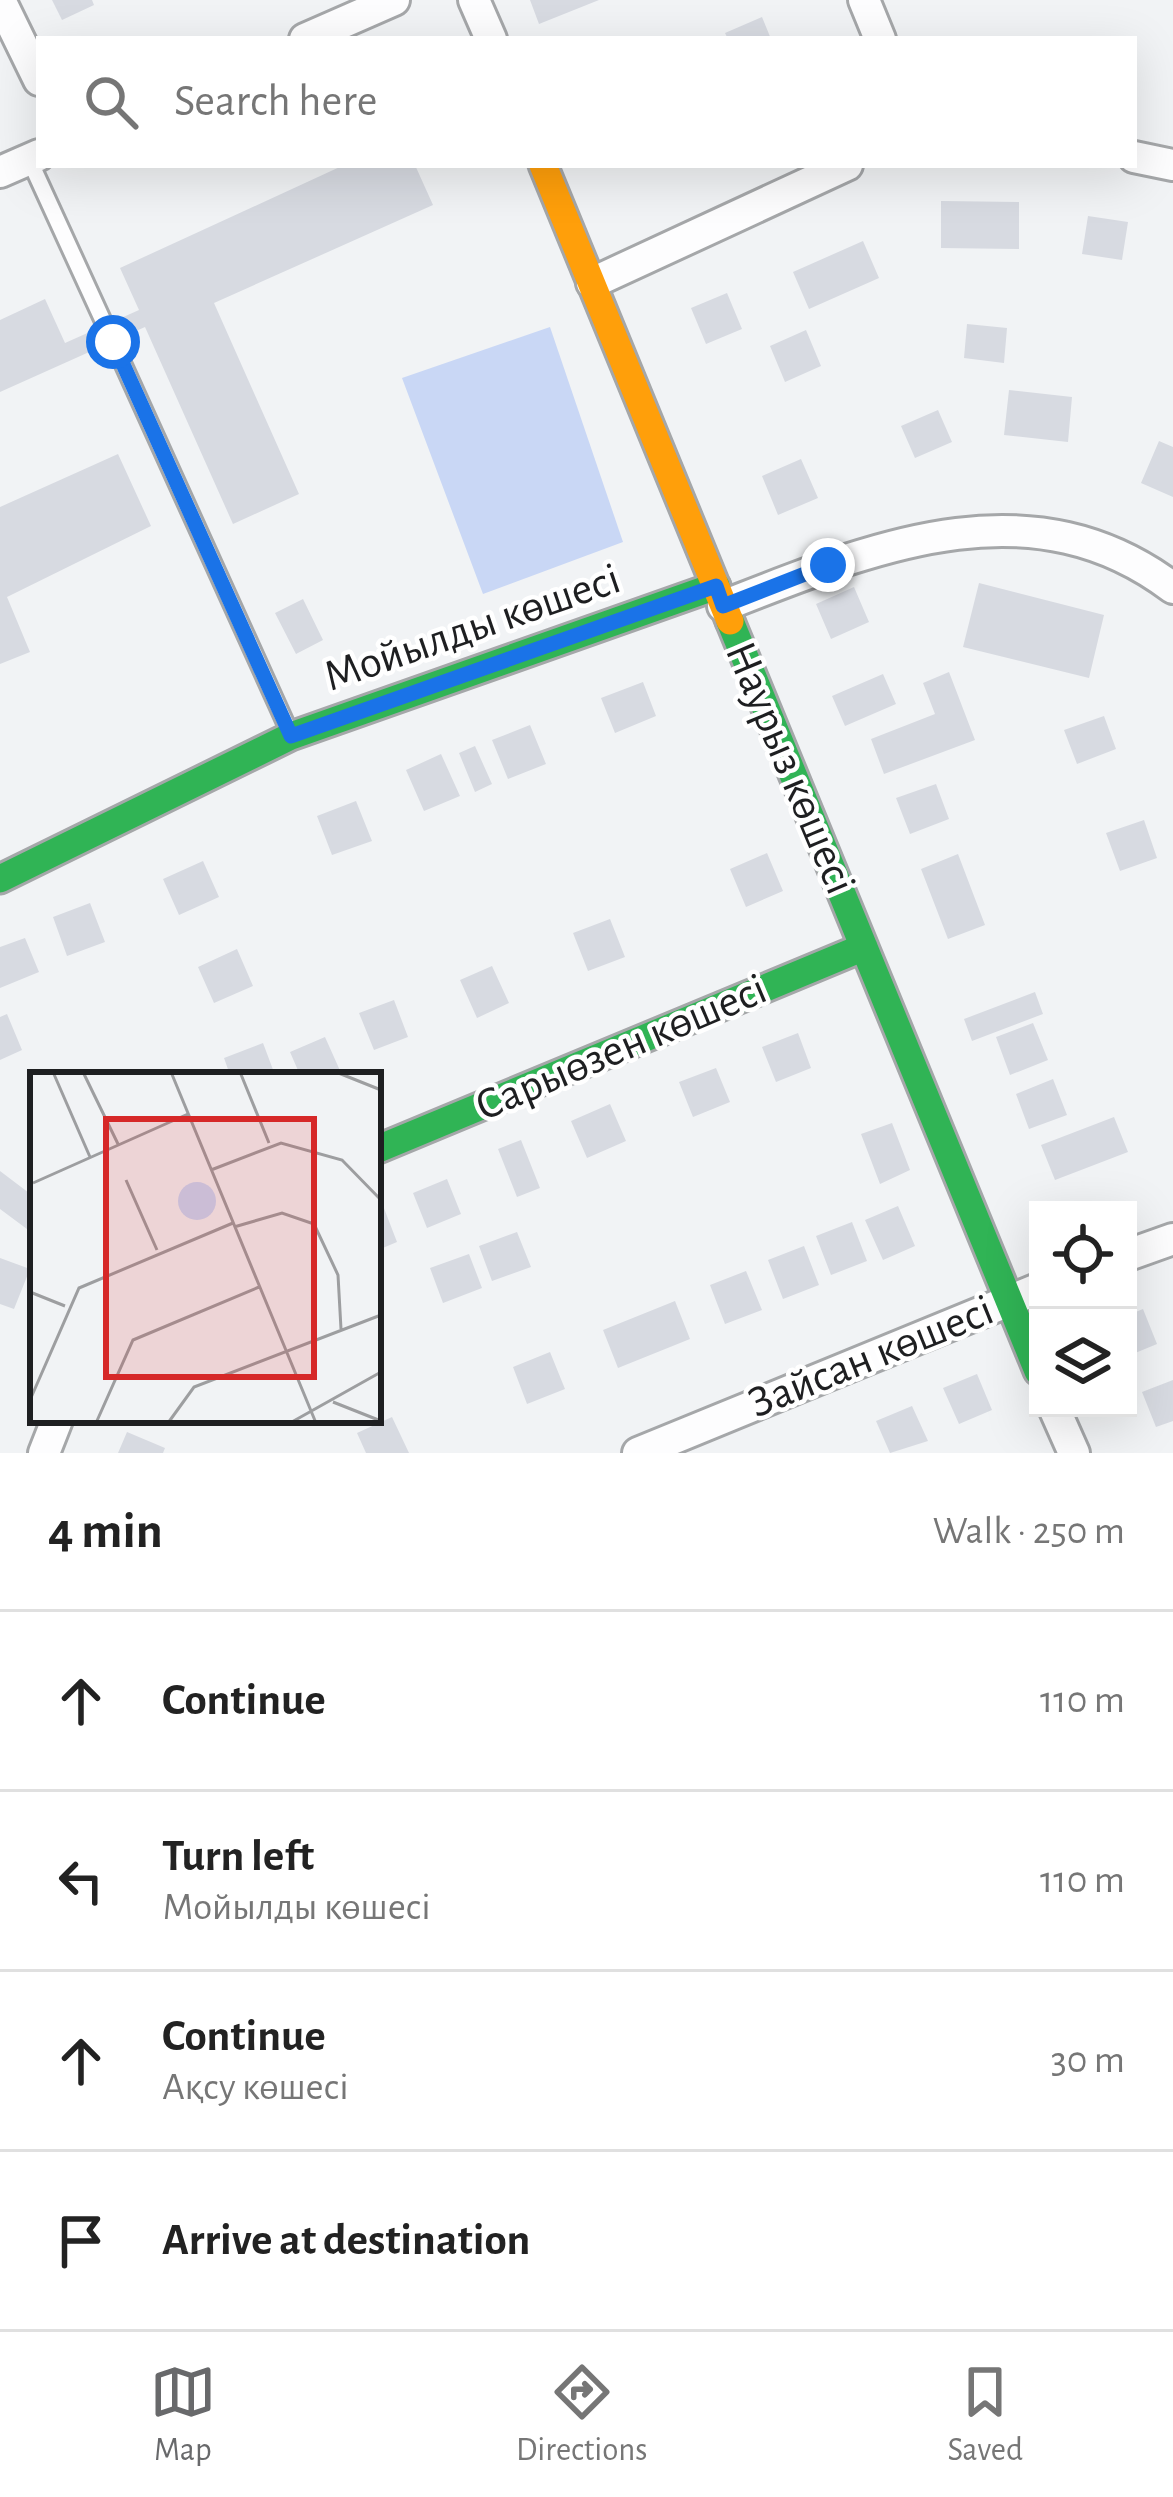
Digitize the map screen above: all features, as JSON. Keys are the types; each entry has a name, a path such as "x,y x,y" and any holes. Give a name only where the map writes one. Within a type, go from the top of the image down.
{"street":[{"path":"0,0 36,74"},
{"path":"311,36 394,0"},
{"path":"474,0 489,36"},
{"path":"864,0 879,36"},
{"path":"0,172 34,157"},
{"path":"1137,158 1173,165"},
{"name":"Наурыз көшесі","path":"544,168 1029,1351"},
{"path":"592,283 841,168"},
{"path":"719,596 927,537 995,528 1058,535 1136,560 1173,588"},
{"name":"Мойылды көшесі","path":"0,879 291,736 719,596"},
{"name":"Сарыөзен көшесі","path":"381,1148 864,947"},
{"path":"1137,1253 1173,1239"},
{"name":"Зайсан көшесі","path":"638,1453 1029,1292"},
{"path":"1058,1417 1074,1453"},
{"path":"44,1453 55,1423"}],"lane":[{"path":"39,168 105,325"},
{"path":"113,342 291,736"}],"shaded area":[{"path":"550,327 623,542 483,594 402,378"}],"building":[{"path":"52,0 92,0 94,5 62,20"},
{"path":"530,0 599,0 539,24"},
{"path":"762,17 770,36 726,36"},
{"path":"337,168 416,168 433,205 214,303 299,494 233,524 145,327 0,392 0,320 45,299 65,343 139,310 120,268"},
{"path":"941,201 1019,202 1019,249 941,248"},
{"path":"1088,216 1128,222 1122,260 1082,254"},
{"path":"863,241 879,278 809,309 793,272"},
{"path":"727,293 742,329 706,344 691,308"},
{"path":"967,324 1007,328 1004,363 964,358"},
{"path":"806,330 821,366 785,382 770,346"},
{"path":"1009,390 1072,397 1068,442 1004,435"},
{"path":"938,410 952,442 915,458 901,426"},
{"path":"1159,441 1173,447 1173,497 1141,483"},
{"path":"118,454 151,526 7,597 30,652 0,664 0,507"},
{"path":"801,459 818,498 778,515 762,476"},
{"path":"979,583 1104,615 1089,678 963,647"},
{"path":"854,587 869,622 831,639 816,604"},
{"path":"303,599 323,640 296,654 275,613"},
{"path":"949,672 975,740 884,774 871,739 935,714 923,683"},
{"path":"883,674 896,704 845,726 832,696"},
{"path":"643,682 656,716 615,733 601,698"},
{"path":"1104,716 1116,749 1077,764 1064,730"},
{"path":"530,725 546,764 508,779 492,740"},
{"path":"475,746 492,784 475,792 459,753"},
{"path":"441,754 460,796 424,811 406,770"},
{"path":"936,784 949,819 910,834 896,798"},
{"path":"356,801 372,841 332,855 317,816"},
{"path":"1144,820 1157,858 1120,871 1106,833"},
{"path":"767,853 783,891 746,907 730,869"},
{"path":"958,854 985,925 948,939 921,869"},
{"path":"203,861 219,897 179,915 163,879"},
{"path":"90,903 105,942 67,956 53,917"},
{"path":"610,919 625,957 588,971 573,933"},
{"path":"25,938 39,972 0,988 0,947"},
{"path":"237,949 253,986 214,1003 198,967"},
{"path":"492,966 509,1003 477,1018 460,980"},
{"path":"1035,992 1043,1014 972,1041 964,1019"},
{"path":"394,1000 408,1037 374,1050 359,1013"},
{"path":"7,1014 22,1050 0,1060 0,1017"},
{"path":"1033,1023 1048,1060 1010,1075 996,1037"},
{"path":"798,1033 811,1068 776,1082 762,1047"},
{"path":"325,1037 341,1072 299,1072 290,1052"},
{"path":"263,1043 274,1072 229,1072 224,1058"},
{"path":"716,1068 730,1102 693,1117 679,1082"},
{"path":"1053,1079 1067,1115 1029,1129 1016,1094"},
{"path":"610,1104 626,1141 587,1158 571,1121"},
{"path":"1114,1117 1128,1152 1055,1180 1041,1145"},
{"path":"892,1123 910,1170 880,1184 861,1134"},
{"path":"521,1140 540,1188 517,1197 498,1149"},
{"path":"0,1171 30,1194 30,1231 0,1209"},
{"path":"447,1179 461,1214 427,1228 413,1193"},
{"path":"381,1204 397,1242 381,1249"},
{"path":"898,1206 915,1246 883,1260 865,1220"},
{"path":"852,1222 867,1261 831,1275 816,1236"},
{"path":"517,1232 531,1267 492,1281 479,1246"},
{"path":"804,1246 819,1285 783,1299 768,1260"},
{"path":"469,1254 482,1288 443,1303 430,1268"},
{"path":"0,1258 30,1269 14,1309 0,1304"},
{"path":"746,1271 762,1310 725,1324 710,1285"},
{"path":"675,1301 690,1339 618,1368 603,1330"},
{"path":"1143,1309 1157,1344 1137,1352 1137,1311"},
{"path":"550,1352 565,1389 527,1404 513,1367"},
{"path":"977,1374 992,1410 959,1424 943,1388"},
{"path":"1173,1380 1173,1421 1156,1427 1142,1392"},
{"path":"912,1406 928,1441 890,1453 876,1421"},
{"path":"392,1417 409,1453 366,1453 357,1433"},
{"path":"127,1432 165,1448 163,1453 118,1453"}],"traffic: fast":[{"path":"0,879 291,736 716,586"},
{"path":"730,621 1029,1349"},
{"path":"381,1148 864,947"}],"traffic: slow":[{"path":"544,168 730,621"}],"route":[{"path":"113,342 291,736 716,586 723,606 828,565"}]}
